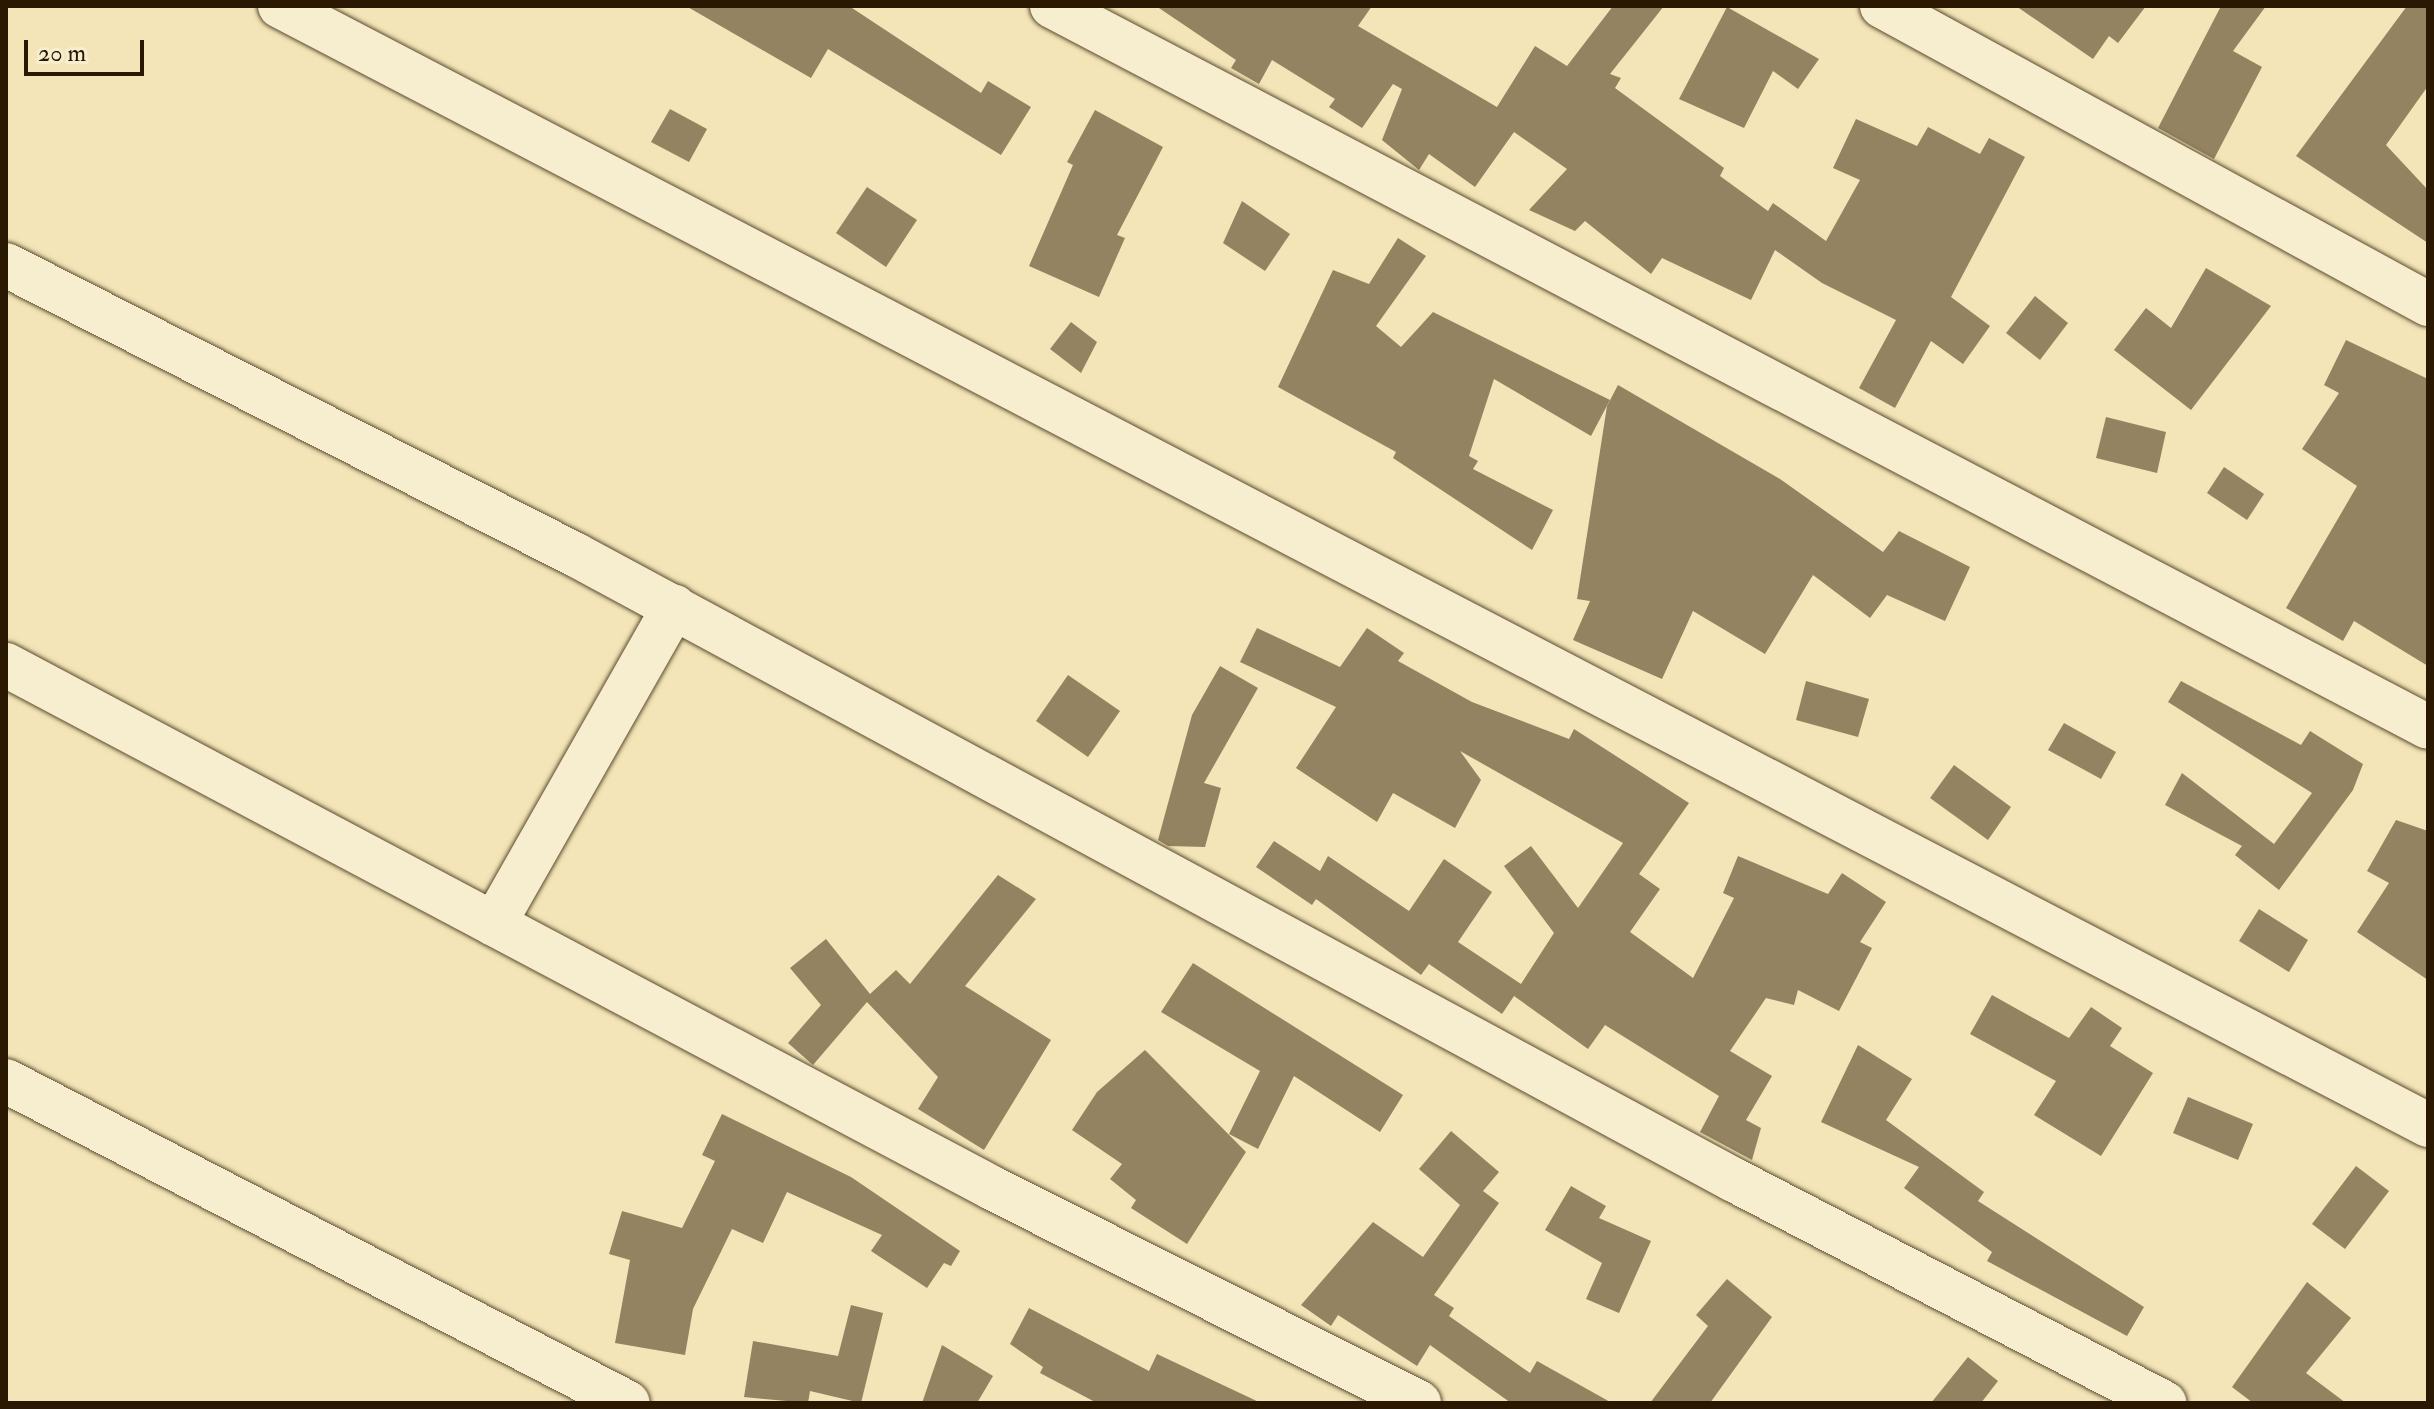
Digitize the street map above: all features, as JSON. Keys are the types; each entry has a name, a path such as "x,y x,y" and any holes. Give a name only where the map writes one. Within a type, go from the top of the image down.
{"street":[{"path":"280,6 2428,1125"},
{"path":"1052,6 2428,727"},
{"path":"1882,6 2428,304"},
{"path":"6,265 674,607 1734,1180 2165,1403"},
{"path":"494,924 674,607"},
{"path":"6,665 494,924 1419,1403"},
{"path":"6,1081 628,1403"}],"building":[{"path":"686,6 849,6 981,93 988,81 1031,107 1001,155 828,49 811,78"},
{"path":"1156,6 1372,6 1358,26 1497,107 1535,46 1567,66 1613,6 1664,6 1610,74 1621,78 1615,88 1724,168 1720,176 1768,211 1773,203 1826,241 1860,180 1833,168 1856,119 1917,146 1928,127 1980,154 1989,138 2025,157 1951,297 1990,326 1963,364 1931,341 1895,408 1859,388 1896,320 1822,283 1775,250 1751,300 1662,258 1651,274 1585,221 1575,231 1529,210 1567,169 1514,132 1475,187 1429,154 1419,170 1382,140 1402,89 1393,84 1362,128 1329,107 1335,99 1272,60 1259,84 1231,68 1236,60"},
{"path":"2016,6 2146,6 2118,43 2109,36 2093,59"},
{"path":"2221,6 2266,6 2233,51 2262,67 2214,159 2158,128"},
{"path":"2407,6 2428,6 2428,86 2386,145 2428,190 2428,243 2296,156"},
{"path":"1727,7 1819,59 1798,89 1773,71 1744,128 1679,99"},
{"path":"670,109 707,129 689,162 651,142"},
{"path":"1095,110 1163,147 1117,235 1125,238 1099,297 1029,266 1073,165 1067,162"},
{"path":"867,187 917,220 886,267 836,233"},
{"path":"1242,201 1290,234 1265,271 1223,243"},
{"path":"1398,238 1426,256 1376,326 1401,347 1433,312 1610,400 1591,436 1494,379 1469,456 1478,461 1473,469 1553,510 1532,550 1393,458 1396,452 1278,387 1333,270 1369,284"},
{"path":"2206,268 2271,306 2191,410 2114,350 2146,308 2171,328"},
{"path":"2035,296 2068,323 2040,360 2006,333"},
{"path":"1071,322 1097,342 1081,373 1050,349"},
{"path":"2346,340 2428,379 2428,666 2354,621 2343,641 2286,608 2357,486 2302,449 2339,393 2324,385"},
{"path":"1618,385 1780,479 1883,552 1899,531 1970,567 1945,621 1887,595 1870,618 1813,575 1765,654 1693,611 1662,679 1573,640 1590,601 1577,599 1607,406"},
{"path":"2106,417 2166,432 2157,473 2096,458"},
{"path":"2224,467 2264,494 2247,520 2207,493"},
{"path":"1257,628 1340,667 1367,628 1404,653 1398,661 1472,702 1569,739 1574,729 1689,803 1639,874 1660,889 1630,932 1693,978 1734,898 1723,893 1738,856 1828,894 1842,873 1886,902 1860,942 1872,948 1839,1011 1798,990 1794,1005 1766,998 1730,1051 1772,1076 1746,1120 1761,1128 1752,1160 1700,1132 1719,1096 1605,1025 1588,1049 1514,996 1502,1014 1429,964 1421,975 1316,899 1312,905 1256,867 1274,841 1320,871 1328,856 1409,911 1444,859 1492,892 1458,942 1521,984 1554,933 1504,866 1531,846 1578,908 1623,843 1460,751 1481,780 1455,828 1393,793 1377,822 1296,768 1336,707 1240,662"},
{"path":"1220,666 1258,688 1204,783 1221,788 1205,847 1168,846 1158,840 1192,715"},
{"path":"1068,675 1120,711 1088,757 1036,721"},
{"path":"1806,681 1869,699 1858,737 1796,720"},
{"path":"2181,681 2301,745 2310,731 2363,764 2353,790 2279,890 2235,855 2242,846 2165,805 2182,773 2274,844 2312,793 2168,702"},
{"path":"2064,723 2116,752 2101,779 2048,750"},
{"path":"1954,765 2011,807 1988,840 1930,798"},
{"path":"2396,820 2428,831 2428,980 2357,932 2389,883 2367,871"},
{"path":"998,875 1036,899 965,986 1051,1040 984,1150 918,1109 938,1077 867,1002 813,1065 788,1043 821,1005 790,968 826,939 870,994 896,970 910,984"},
{"path":"2259,909 2308,940 2289,972 2239,941"},
{"path":"1193,963 1403,1095 1380,1132 1294,1076 1258,1149 1229,1134 1260,1071 1161,1012"},
{"path":"1992,995 2069,1038 2091,1007 2122,1028 2110,1046 2153,1073 2101,1156 2034,1115 2056,1081 1970,1034"},
{"path":"1858,1045 1912,1079 1886,1120 1984,1192 1978,1201 2144,1307 2127,1336 1987,1261 1992,1252 1904,1188 1919,1167 1821,1122"},
{"path":"1145,1050 1246,1152 1187,1244 1131,1208 1136,1200 1110,1179 1122,1164 1072,1130 1097,1092"},
{"path":"2188,1097 2253,1124 2238,1160 2173,1133"},
{"path":"722,1114 851,1177 960,1251 951,1266 944,1263 927,1288 871,1251 882,1235 787,1192 763,1243 732,1229 693,1309 685,1355 615,1343 630,1260 609,1254 622,1211 682,1228 715,1161 702,1155"},
{"path":"1451,1131 1499,1172 1483,1191 1499,1203 1434,1295 1454,1308 1449,1316 1530,1373 1537,1361 1612,1403 1511,1403 1430,1345 1417,1366 1338,1315 1331,1326 1301,1305 1373,1222 1423,1257 1460,1205 1419,1169"},
{"path":"2356,1166 2389,1191 2345,1249 2312,1224"},
{"path":"1571,1186 1606,1206 1599,1218 1651,1241 1619,1313 1586,1299 1602,1263 1545,1230"},
{"path":"1727,1279 1772,1317 1710,1403 1650,1403 1708,1326 1696,1315"},
{"path":"2307,1282 2351,1318 2306,1373 2346,1403 2253,1403 2232,1387"},
{"path":"851,1305 883,1313 861,1403 810,1391 808,1403 744,1397 753,1341 838,1356"},
{"path":"1029,1308 1149,1371 1157,1354 1261,1403 1097,1403 1040,1373 1043,1367 1010,1344"},
{"path":"942,1345 993,1376 977,1403 922,1403"},
{"path":"1968,1357 1998,1381 1981,1403 1931,1403"}]}
